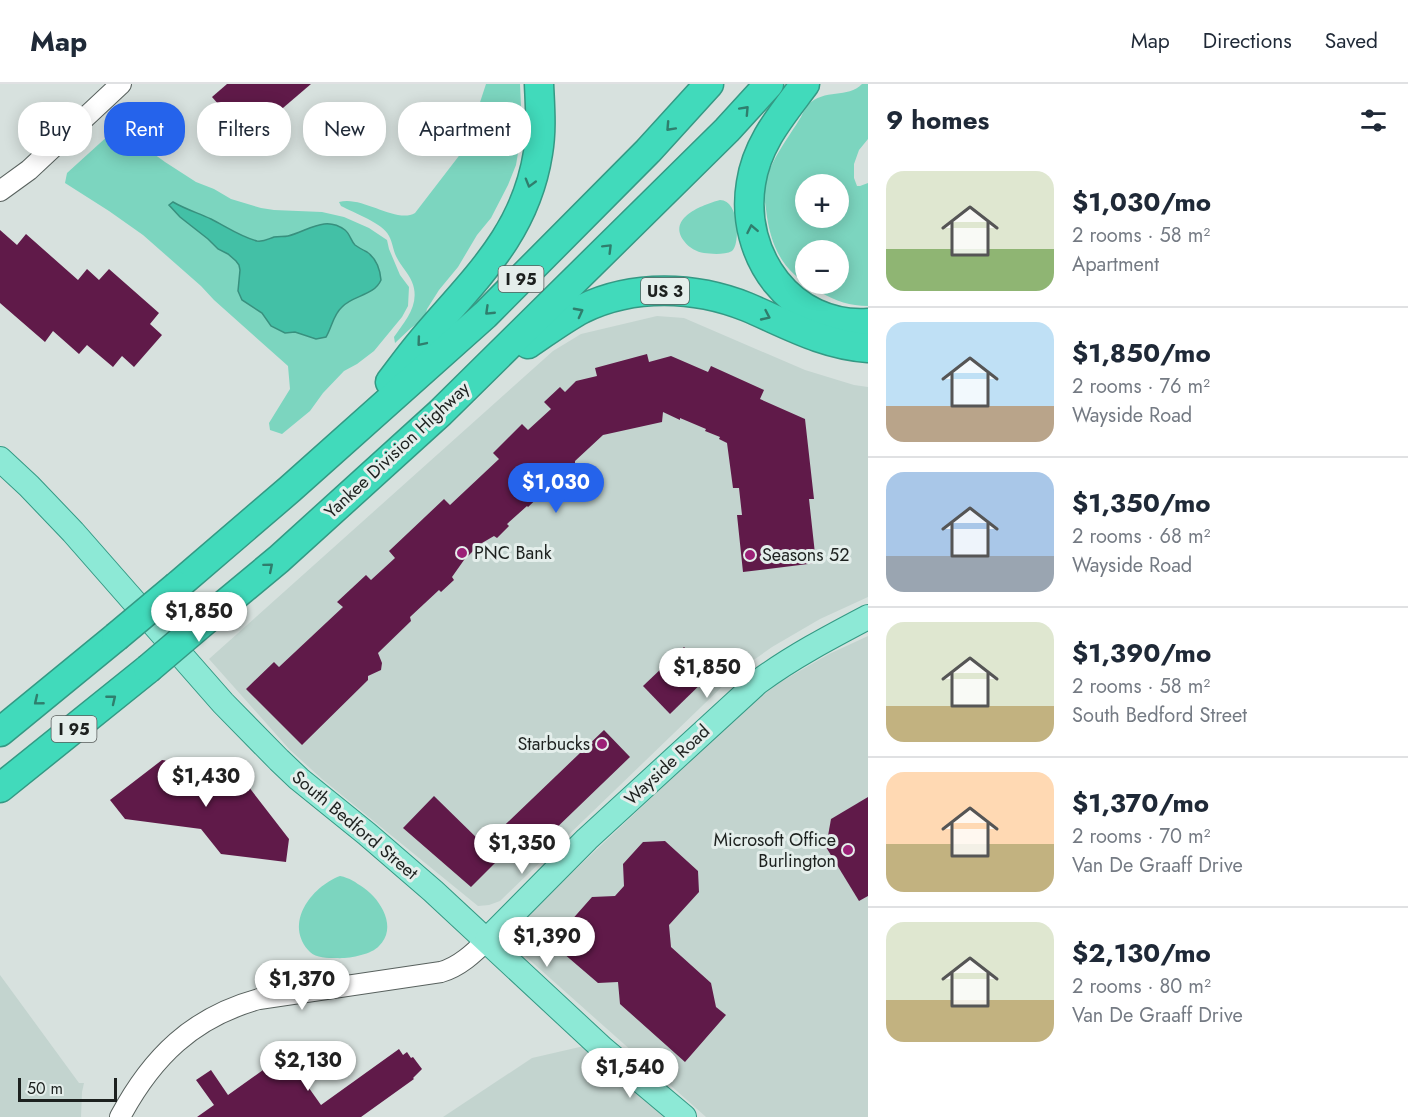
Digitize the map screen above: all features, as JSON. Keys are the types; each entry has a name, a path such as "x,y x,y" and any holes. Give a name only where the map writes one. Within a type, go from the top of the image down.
{"highway":[{"path":"320,461 368,408 421,342 472,284 509,234 525,201 538,154 539,84"},
{"name":"I 95","path":"0,732 116,638 290,489 485,315 648,151 709,84"},
{"name":"Yankee Division Highway","path":"0,788 148,669 287,551 440,413 727,130 769,84"},
{"path":"805,84 770,130 758,157 749,198 753,238 772,278 795,301 834,320 868,323"},
{"name":"US 3","path":"476,378 583,309 616,297 652,291 706,295 748,308 796,330 844,345 868,348"}],"main road":[{"name":"South Bedford Street","path":"0,459 74,532 223,703 279,760 433,891 577,1025 684,1117"},
{"name":"Wayside Road","path":"487,940 587,839 758,682 806,651 868,617"}],"street":[{"path":"0,191 29,170 121,84"},
{"path":"120,1117 148,1074 172,1045 198,1025 231,1008 259,999 441,972 471,955 487,940"}],"shaded area":[{"path":"486,84 520,84 521,102 480,102"},
{"path":"862,84 868,84 868,139 859,150 854,164 854,178 857,186 868,183 868,306 849,304 824,294 849,294 849,240 795,240 795,275 790,271 773,242 764,193 773,162 807,106 821,97 850,91"},
{"path":"104,139 104,156 157,156 196,182 231,199 274,210 322,212 344,217 369,228 387,240 400,275 409,287 408,306 402,317 374,351 344,371 310,411 282,434 270,430 269,423 290,389 288,366 143,235 65,183 67,173 86,156 92,156 92,150"},
{"path":"459,156 518,156 508,185 491,218 477,235 458,267 439,290 427,309 425,318 395,343 394,337 407,318 415,298 412,282 397,258 386,231 341,206 339,202 358,202 398,215 415,213"},
{"path":"720,200 727,202 735,215 737,233 735,247 732,251 722,254 696,251 688,246 680,233 683,219 696,209"},
{"path":"173,202 257,241 288,236 323,224 338,226 347,232 355,245 376,261 381,280 374,289 347,303 339,310 326,337 316,339 295,332 285,333 271,326 262,313 242,300 238,291 239,265 180,217 169,205"},
{"path":"657,316 684,318 805,370 868,387 868,597 820,619 748,664 500,901 478,906 322,779 290,750 209,659 553,351 581,334"},
{"path":"868,636 868,1117 706,1117 524,955 517,937 520,922 763,692 829,654"},
{"path":"340,876 350,879 370,893 381,907 387,923 385,939 375,949 365,954 341,958 319,957 310,952 302,941 299,930 300,919 311,897 329,881"},
{"path":"0,975 79,1083 84,1083 81,1117 0,1117"},
{"path":"584,1046 666,1117 443,1117 532,1058"}],"building":[{"path":"227,84 311,84 290,102 216,102 212,97"},
{"path":"0,230 17,245 26,234 78,280 87,269 99,280 109,269 159,313 150,324 162,335 134,367 122,356 113,367 87,345 79,354 53,331 45,342 0,303"},
{"path":"647,354 649,362 671,356 708,372 711,366 764,390 760,399 805,419 814,499 809,499 816,563 743,572 737,515 742,515 739,488 733,488 727,443 719,439 720,437 705,431 706,429 663,412 662,422 603,435 528,507 507,524 509,526 497,538 494,536 473,551 452,577 454,580 441,592 439,590 410,617 411,621 378,653 382,663 381,670 368,676 368,680 302,745 246,689 274,662 279,667 343,607 337,602 366,575 371,580 395,558 389,551 444,499 450,505 499,459 493,453 522,424 528,430 551,409 544,402 560,387 565,392 576,381 597,376 595,368"},
{"path":"684,647 711,674 670,714 643,686"},
{"path":"604,730 630,757 521,862 509,849 471,887 403,828 434,796 484,845"},
{"path":"162,760 235,769 289,839 286,862 221,854 201,829 125,819 110,800"},
{"name":"Microsoft Office Burlington","path":"868,797 868,896 859,901 826,847 831,819"},
{"path":"665,841 698,871 699,892 669,925 671,947 711,983 716,1007 726,1015 685,1062 620,1004 618,982 598,983 563,953 562,931 592,897 615,896 624,886 623,864 643,842"},
{"path":"399,1049 403,1055 407,1052 411,1058 413,1057 422,1069 414,1079 361,1117 197,1117 214,1105 196,1080 211,1070 228,1095 277,1060 283,1068 287,1064 292,1071 299,1074 321,1105"}],"place":[{"name":"PNC Bank","path":"462,553"},
{"name":"Seasons 52","path":"750,555"},
{"name":"Starbucks","path":"602,744"},
{"name":"Microsoft Office Burlington","path":"848,850"}]}
